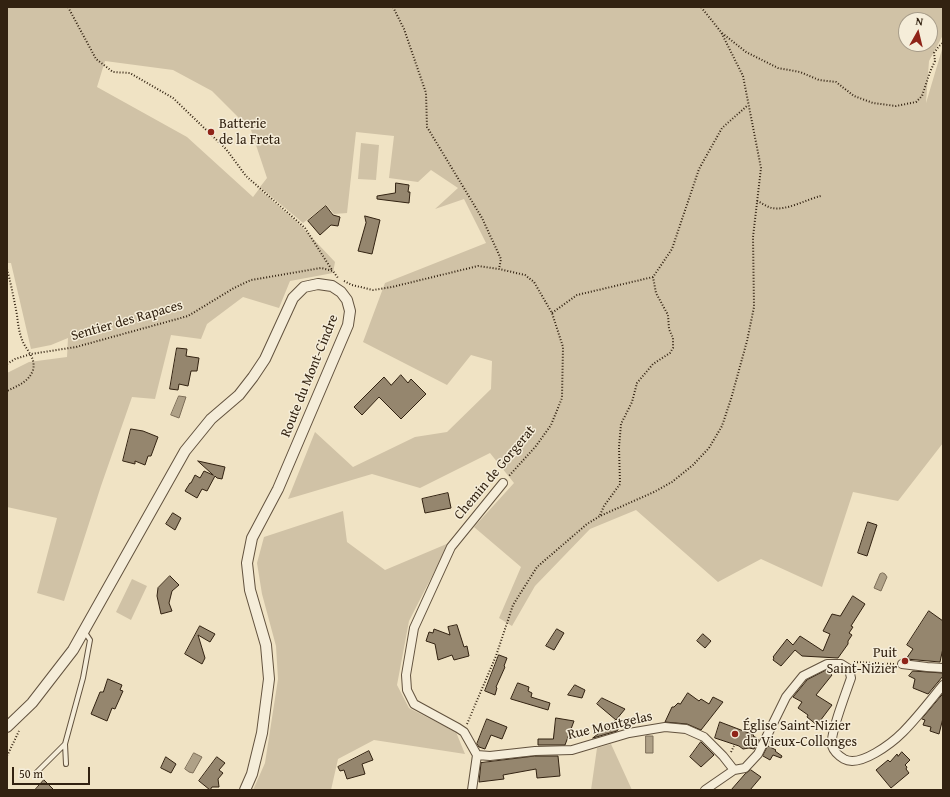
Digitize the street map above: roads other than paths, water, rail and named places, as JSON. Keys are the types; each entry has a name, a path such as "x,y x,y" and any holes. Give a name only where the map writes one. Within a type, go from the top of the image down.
{"street":[{"name":"Route du Mont-Cindre","path":"7,727 32,702 73,650 185,451 211,419 239,395 254,377 265,358 293,298 304,287 318,284 332,286 341,292 347,300 350,311 348,325 278,489 252,538 247,563 250,590 266,645 269,679 262,733 252,774 245,790"},
{"name":"Chemin de Gorgerat","path":"476,755 464,732 414,704 407,690 406,675 414,628 451,546 504,483"},
{"path":"705,790 734,770 745,768 758,754 786,697 803,676 827,664 841,664 849,669 851,678 833,734 832,745 838,755 847,760 860,760 875,754 902,733 943,685"},
{"path":"902,664 943,668"},
{"name":"Rue Montgelas","path":"476,755 490,756 535,751 572,750 629,733 665,727 686,730 704,737 723,756 734,770"},
{"path":"472,790 476,755"}],"lane":[{"path":"66,764 65,744 83,678 90,640 84,631"},
{"path":"36,773 65,744"}],"place":[{"name":"Batterie de la Freta","path":"211,132"},
{"name":"Puit Saint-Nizier","path":"905,661"},
{"name":"Église Saint-Nizier du Vieux-Collonges","path":"735,734"}]}
